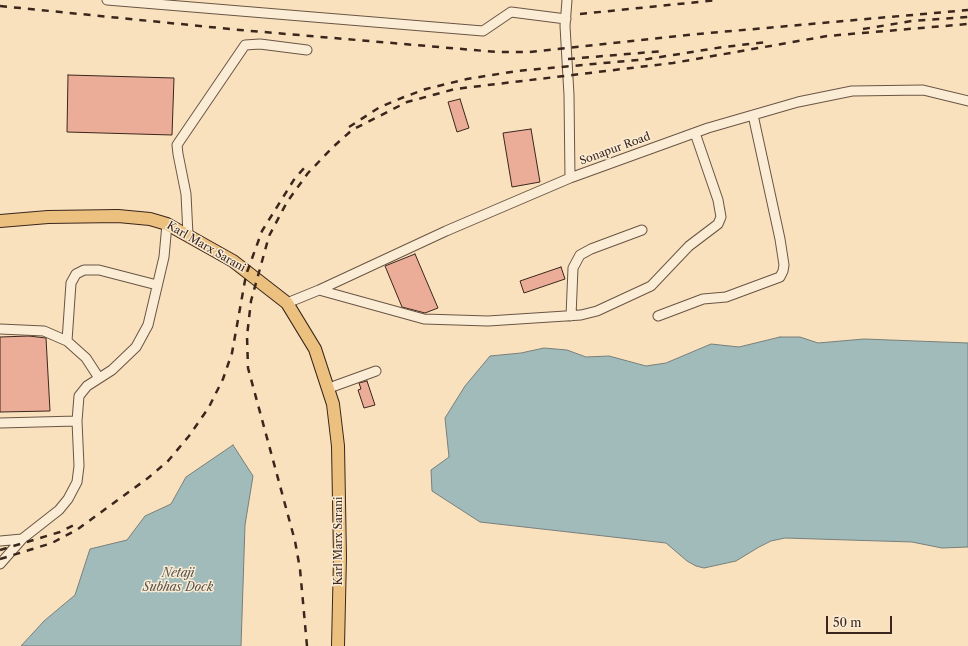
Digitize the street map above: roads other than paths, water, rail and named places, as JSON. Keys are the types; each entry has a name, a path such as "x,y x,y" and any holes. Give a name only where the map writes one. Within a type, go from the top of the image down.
{"main road":[{"name":"Karl Marx Sarani","path":"0,221 48,217 118,216 150,219 167,224 234,261 287,303 315,349 333,404 338,446 340,557 338,646"}],"street":[{"path":"107,0 483,31 511,12 566,18"},
{"path":"567,0 566,18 570,95 570,178"},
{"path":"188,235 186,194 177,145 180,139 245,45 260,44 307,50"},
{"name":"Sonapur Road","path":"287,303 319,290 446,230 570,178 695,133 753,115 798,102 852,91 923,90 968,101"},
{"path":"658,316 703,299 726,297 780,277 783,272 784,265 780,239 753,115"},
{"path":"319,290 424,319 488,322 571,316 597,311 623,297 647,288 689,246 718,224 721,217 718,200 695,133"},
{"path":"0,564 22,539 59,510 68,499 77,482 79,466 77,421 79,396 86,386 112,370 136,347 148,325 164,257 167,224"},
{"path":"571,316 573,268 580,255 591,249 642,230"},
{"path":"67,341 72,283 76,274 84,270 99,270 158,285"},
{"path":"0,329 44,330 67,341 86,358 99,378"},
{"path":"329,388 376,372"},
{"path":"0,423 77,421"},
{"path":"0,541 22,539"}],"water":[{"path":"780,337 800,337 818,343 864,339 968,343 968,547 942,548 912,542 785,538 771,541 736,561 704,568 687,561 666,543 480,522 432,491 431,470 449,457 445,418 465,386 490,356 521,353 544,348 567,350 586,357 609,356 646,366 666,363 711,344 739,347"},
{"name":"Netaji Subhas Dock","path":"233,445 253,476 245,525 241,646 21,646 44,621 75,595 90,549 127,540 145,516 171,504 186,477"}],"railway":[{"path":"580,14 718,0"},
{"path":"0,6 240,30 497,52 529,52 698,34 968,10"},
{"path":"863,29 912,21 968,17"},
{"path":"307,646 300,569 295,541 248,368 247,336 251,301 269,236 287,202 308,173 333,147 352,130 407,102 455,89 673,63 827,36 968,24"},
{"path":"349,127 380,107 404,97 426,89 467,79 517,71 648,59 723,47 768,42"},
{"path":"568,59 664,51"},
{"path":"0,559 52,543 78,529 148,478 168,461 189,436 209,407 223,379 232,353 246,275 262,231 295,178 308,164"},
{"path":"0,550 60,532 74,525"}]}
